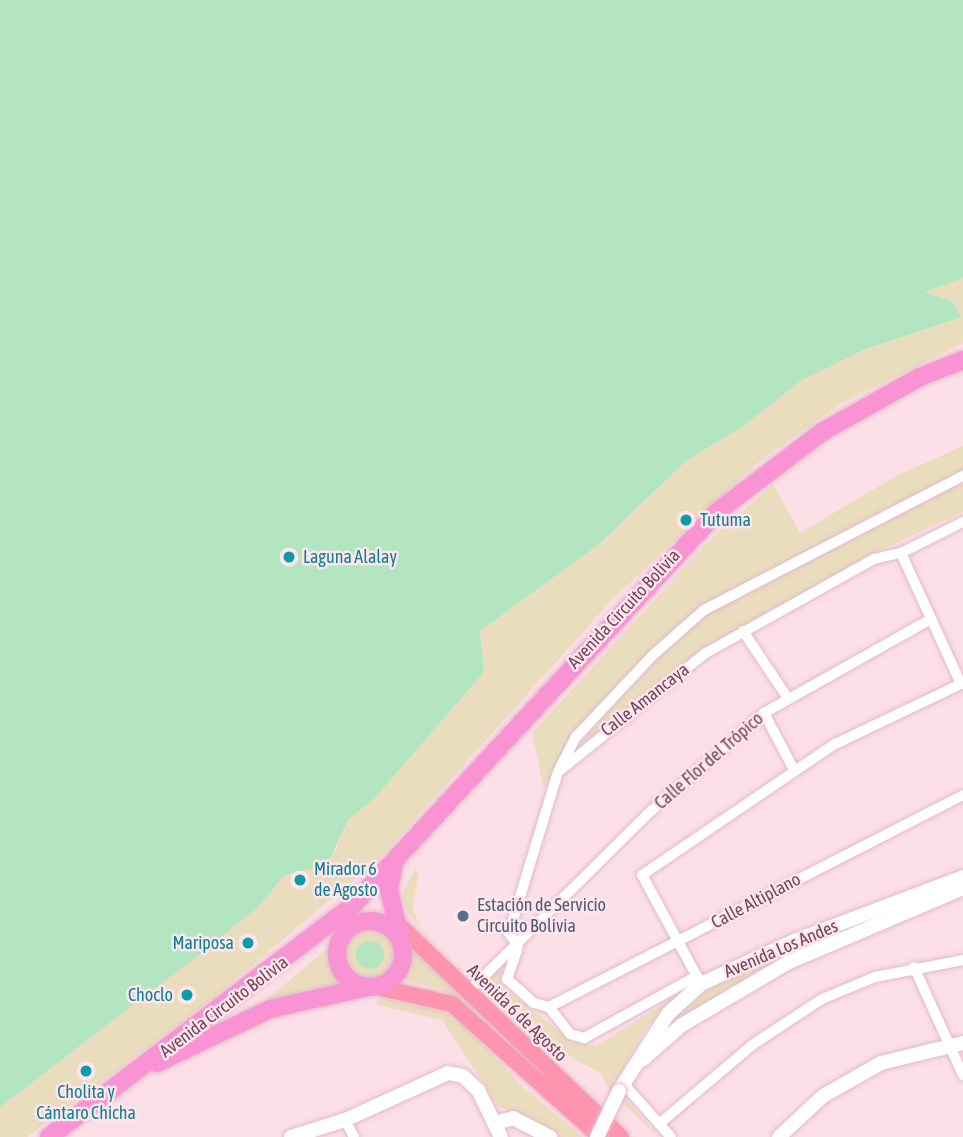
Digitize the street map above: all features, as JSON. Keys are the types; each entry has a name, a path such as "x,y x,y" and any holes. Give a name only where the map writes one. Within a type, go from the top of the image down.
{"highway":[{"name":"Avenida Circuito Bolivia","path":"48,1137 147,1067 353,905 717,512 821,432 963,360"},
{"path":"353,905 342,924 338,944 343,973 372,987 401,967 390,903 394,862"},
{"path":"324,930 342,924 362,922 395,930"},
{"path":"338,944 362,922"},
{"name":"Avenida Circuito Bolivia","path":"147,1067 270,1009 372,987"}],"main road":[{"name":"Avenida 6 de Agosto","path":"395,930 467,993 621,1137"},
{"name":"Avenida 6 de Agosto","path":"372,987 453,1003 599,1137"}],"street":[{"path":"519,946 509,933 558,772 576,737 652,656 704,610 963,476"},
{"name":"Calle Amancaya","path":"558,772 648,694 743,631 874,559 901,554 963,522"},
{"path":"519,946 507,979 534,1003 549,1007 570,1034 596,1035 699,980 642,875 835,744 962,684 901,554"},
{"name":"Calle Flor del Trópico","path":"519,946 651,811 764,713 787,697 931,619"},
{"path":"743,631 787,697"},
{"path":"764,713 794,770"},
{"name":"Calle Altiplano","path":"549,1007 963,795"},
{"name":"Avenida Los Andes","path":"599,1137 621,1087 668,1014 699,980 963,877"},
{"name":"Avenida Los Andes","path":"634,1068 682,1025 789,962 963,888"},
{"path":"467,993 519,946"},
{"path":"659,1124 752,1045 822,999 914,967 963,960"},
{"path":"914,967 956,1045 963,1075"},
{"path":"779,1137 851,1079 881,1063 956,1045"},
{"path":"291,1137 345,1120 448,1073 463,1076 478,1090 498,1130 513,1118 550,1137"},
{"path":"621,1087 671,1137"},
{"path":"345,1120 354,1137"}],"shaded area":[{"name":"Laguna Alalay","path":"0,0 963,0 963,278 925,292 951,301 962,317 863,350 802,380 742,427 686,461 598,545 480,631 484,672 374,799 349,819 327,864 284,876 259,906 199,955 0,1107"},
{"path":"963,278 963,343 842,403 756,464 612,600 381,857 211,1000 27,1137 0,1137 0,1107 199,955 259,906 284,876 312,868 335,851 349,819 374,799 484,672 480,631 598,545 686,461 742,427 802,380 863,350 962,317 951,301 924,292"},
{"path":"963,446 963,472 725,595 599,708 567,742 544,789 532,733 707,543 773,484 800,533 898,475"},
{"path":"963,483 963,512 870,555 702,651 572,753 644,669 708,612"},
{"path":"415,869 419,873 412,908 421,928 408,914 402,894"},
{"path":"861,920 786,956 659,1033 694,995"},
{"path":"370,927 389,935 397,954 389,973 370,981 351,973 343,954 351,935"},
{"path":"370,941 380,945 384,955 380,965 370,969 360,965 356,955 360,945"},
{"path":"410,945 486,1019 440,989 401,979 408,967"},
{"path":"330,946 330,969 343,984 259,1006"},
{"path":"506,958 500,981 505,988 570,1040 596,1046 678,995 646,1028 614,1085 658,1137 611,1092 601,1073 575,1060 486,981"},
{"path":"386,999 445,1012 468,1028 522,1086 582,1137 559,1137 529,1117 499,1107 442,1020 377,1005 377,1000"}],"place":[{"name":"Tutuma","path":"686,520"},
{"name":"Laguna Alalay","path":"289,557"},
{"name":"Mirador 6 de Agosto","path":"300,880"},
{"name":"Estación de Servicio Circuito Bolivia","path":"463,916"},
{"name":"Mariposa","path":"248,943"},
{"name":"Choclo","path":"187,995"},
{"name":"Cholita y Cántaro Chicha","path":"86,1071"}]}
